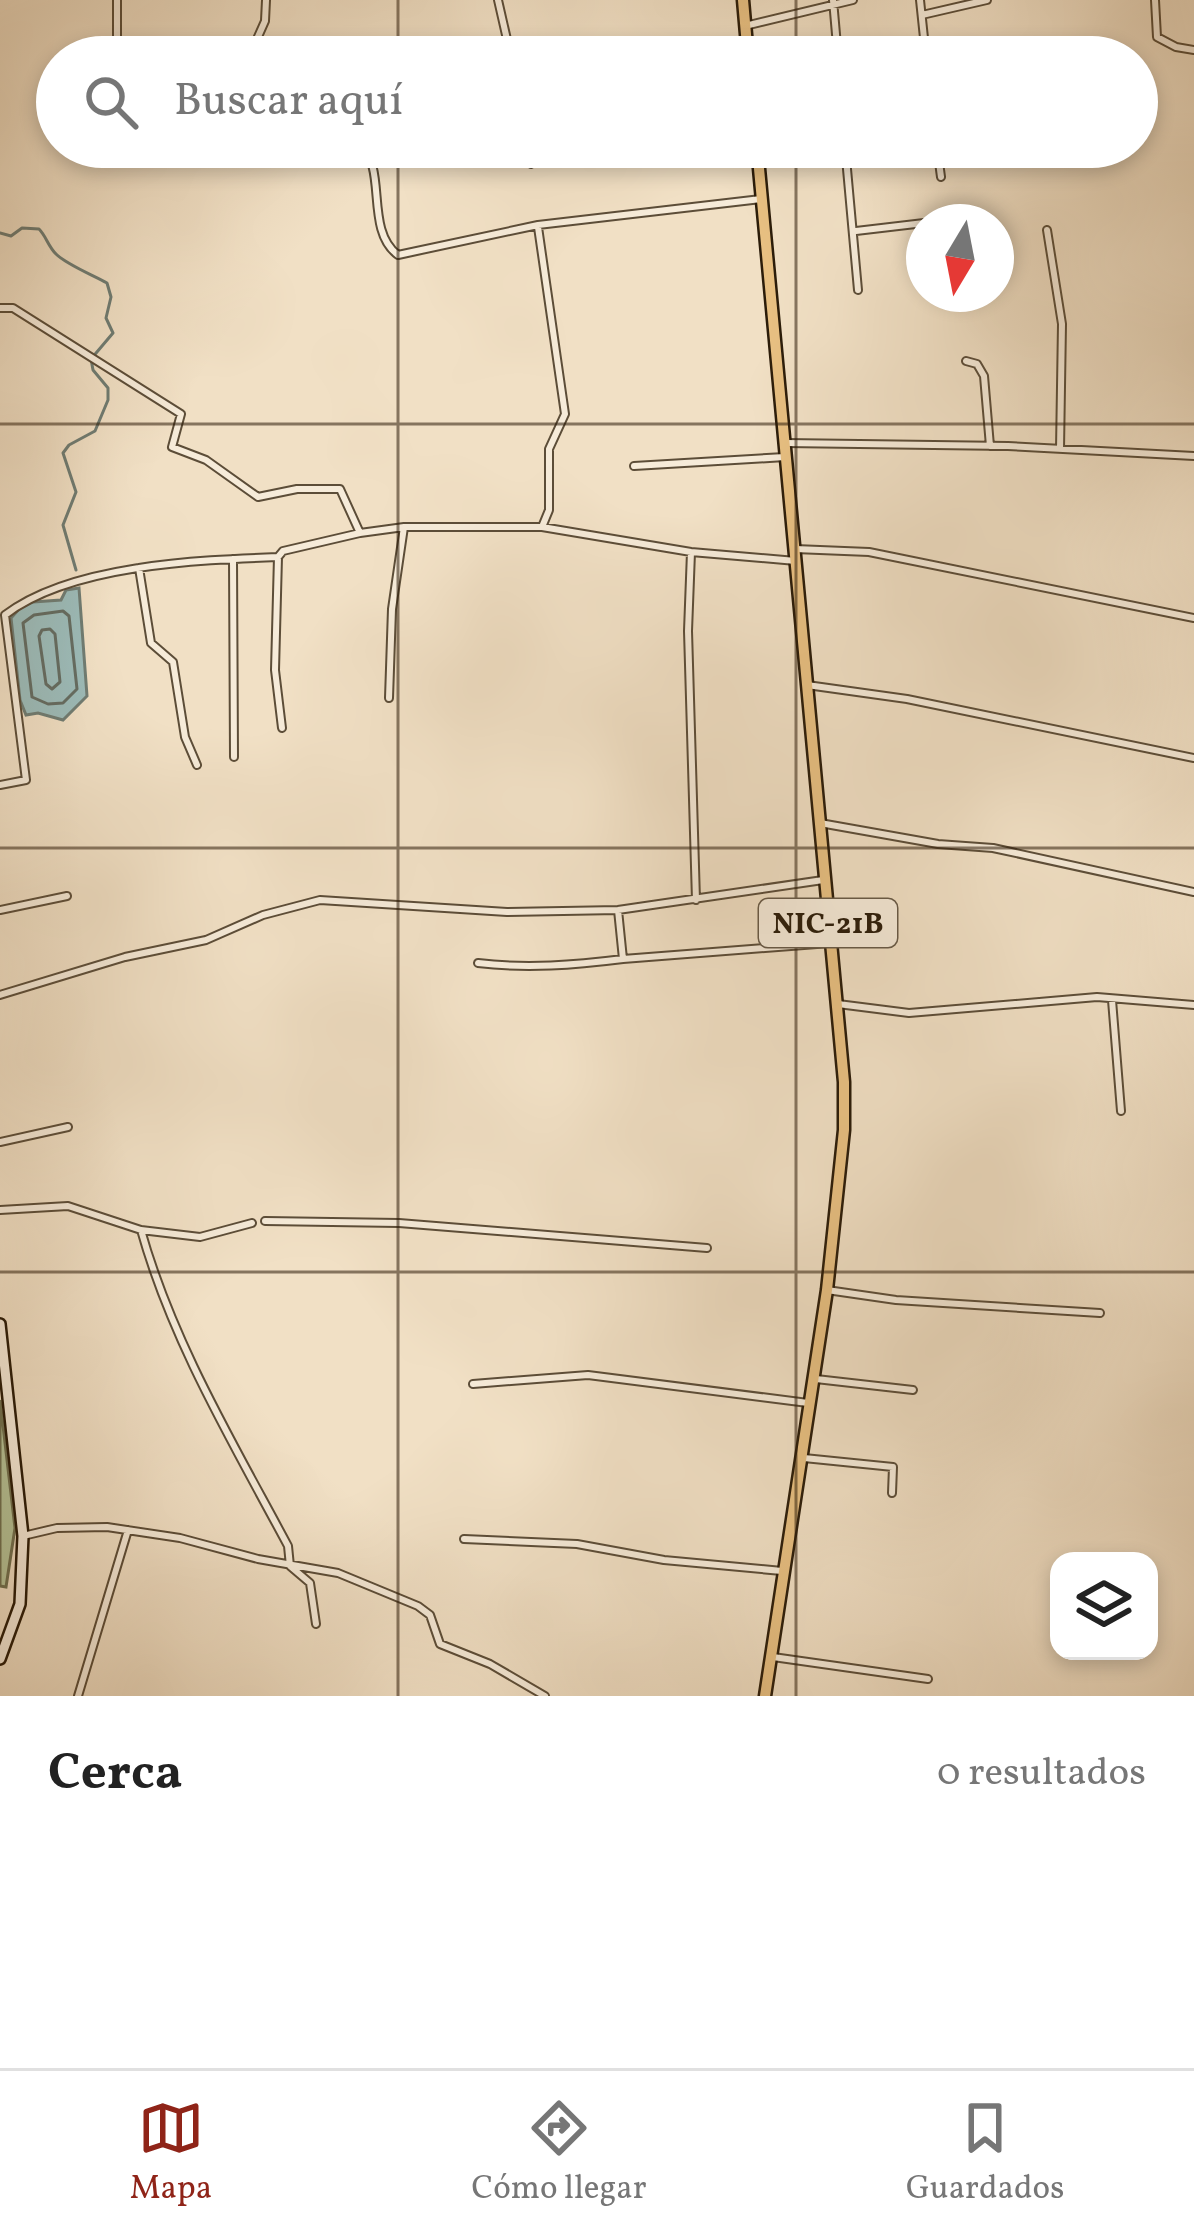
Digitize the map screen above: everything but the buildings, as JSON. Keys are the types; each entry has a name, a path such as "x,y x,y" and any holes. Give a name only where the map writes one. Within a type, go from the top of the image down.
{"highway":[{"path":"742,0 746,36"},
{"name":"NIC-21B","path":"759,168 844,1130 827,1290 765,1696"}],"street":[{"path":"117,0 117,36"},
{"path":"258,36 266,0"},
{"path":"498,0 506,36"},
{"path":"745,26 853,0"},
{"path":"920,0 924,36"},
{"path":"922,15 987,0"},
{"path":"1155,0 1157,36"},
{"path":"833,3 836,36"},
{"path":"1158,38 1194,50"},
{"path":"371,168 385,241 398,255 538,225 761,199"},
{"path":"847,168 858,290"},
{"path":"940,168 941,177"},
{"path":"538,225 565,414 550,449 549,510 542,527"},
{"path":"854,231 906,225"},
{"path":"1047,230 1062,321 1060,449"},
{"path":"0,308 13,308 181,414 172,447 206,460 258,497 296,489 340,489 360,532"},
{"path":"966,362 977,364 984,376 990,446"},
{"path":"634,466 785,450 990,446 1194,456"},
{"path":"388,698 392,609 404,527"},
{"path":"0,785 26,780 5,615 19,604 139,568 278,556 360,532 404,527 542,527 691,552 868,552 1194,618"},
{"path":"691,552 688,631 696,899"},
{"path":"278,556 275,670 281,728"},
{"path":"232,559 234,757"},
{"path":"139,568 151,643 173,662 185,736 197,765"},
{"path":"807,685 907,699 1194,758"},
{"path":"820,823 938,844 993,848 1194,892"},
{"path":"0,995 125,957 206,940 263,915 320,900 507,912 618,910 823,880"},
{"path":"0,910 67,896"},
{"path":"618,910 623,959"},
{"path":"478,962 576,965 830,943"},
{"path":"834,1004 908,1013 1097,997 1194,1005"},
{"path":"1112,1000 1121,1111"},
{"path":"0,1142 68,1127"},
{"path":"0,1210 68,1206 141,1230 200,1237 251,1223"},
{"path":"265,1221 399,1222 707,1248"},
{"path":"141,1230 158,1288 169,1301 178,1333 217,1416 288,1546 290,1565 310,1582 316,1624"},
{"path":"827,1290 896,1300 1100,1313"},
{"path":"0,1324 23,1536 20,1604 0,1659"},
{"path":"473,1384 588,1376 808,1403"},
{"path":"812,1378 913,1390"},
{"path":"800,1457 893,1467 892,1493"},
{"path":"23,1536 57,1528 128,1530 338,1573 418,1606 430,1615 440,1644 490,1664 544,1696"},
{"path":"78,1696 128,1530"},
{"path":"464,1539 577,1544 664,1560 782,1571"},
{"path":"770,1657 928,1679"}],"green space":[{"path":"0,1400 15,1528 6,1587 0,1586"}],"water":[{"path":"79,588 87,696 63,720 26,715 20,700 11,618 33,602 61,600 66,590"}],"waterway":[{"path":"0,233 11,236 22,228 39,229 61,258 107,283 111,297 106,318 113,333 91,359 93,370 108,388 108,400 95,431 63,453 76,492 63,525 76,570"}]}
